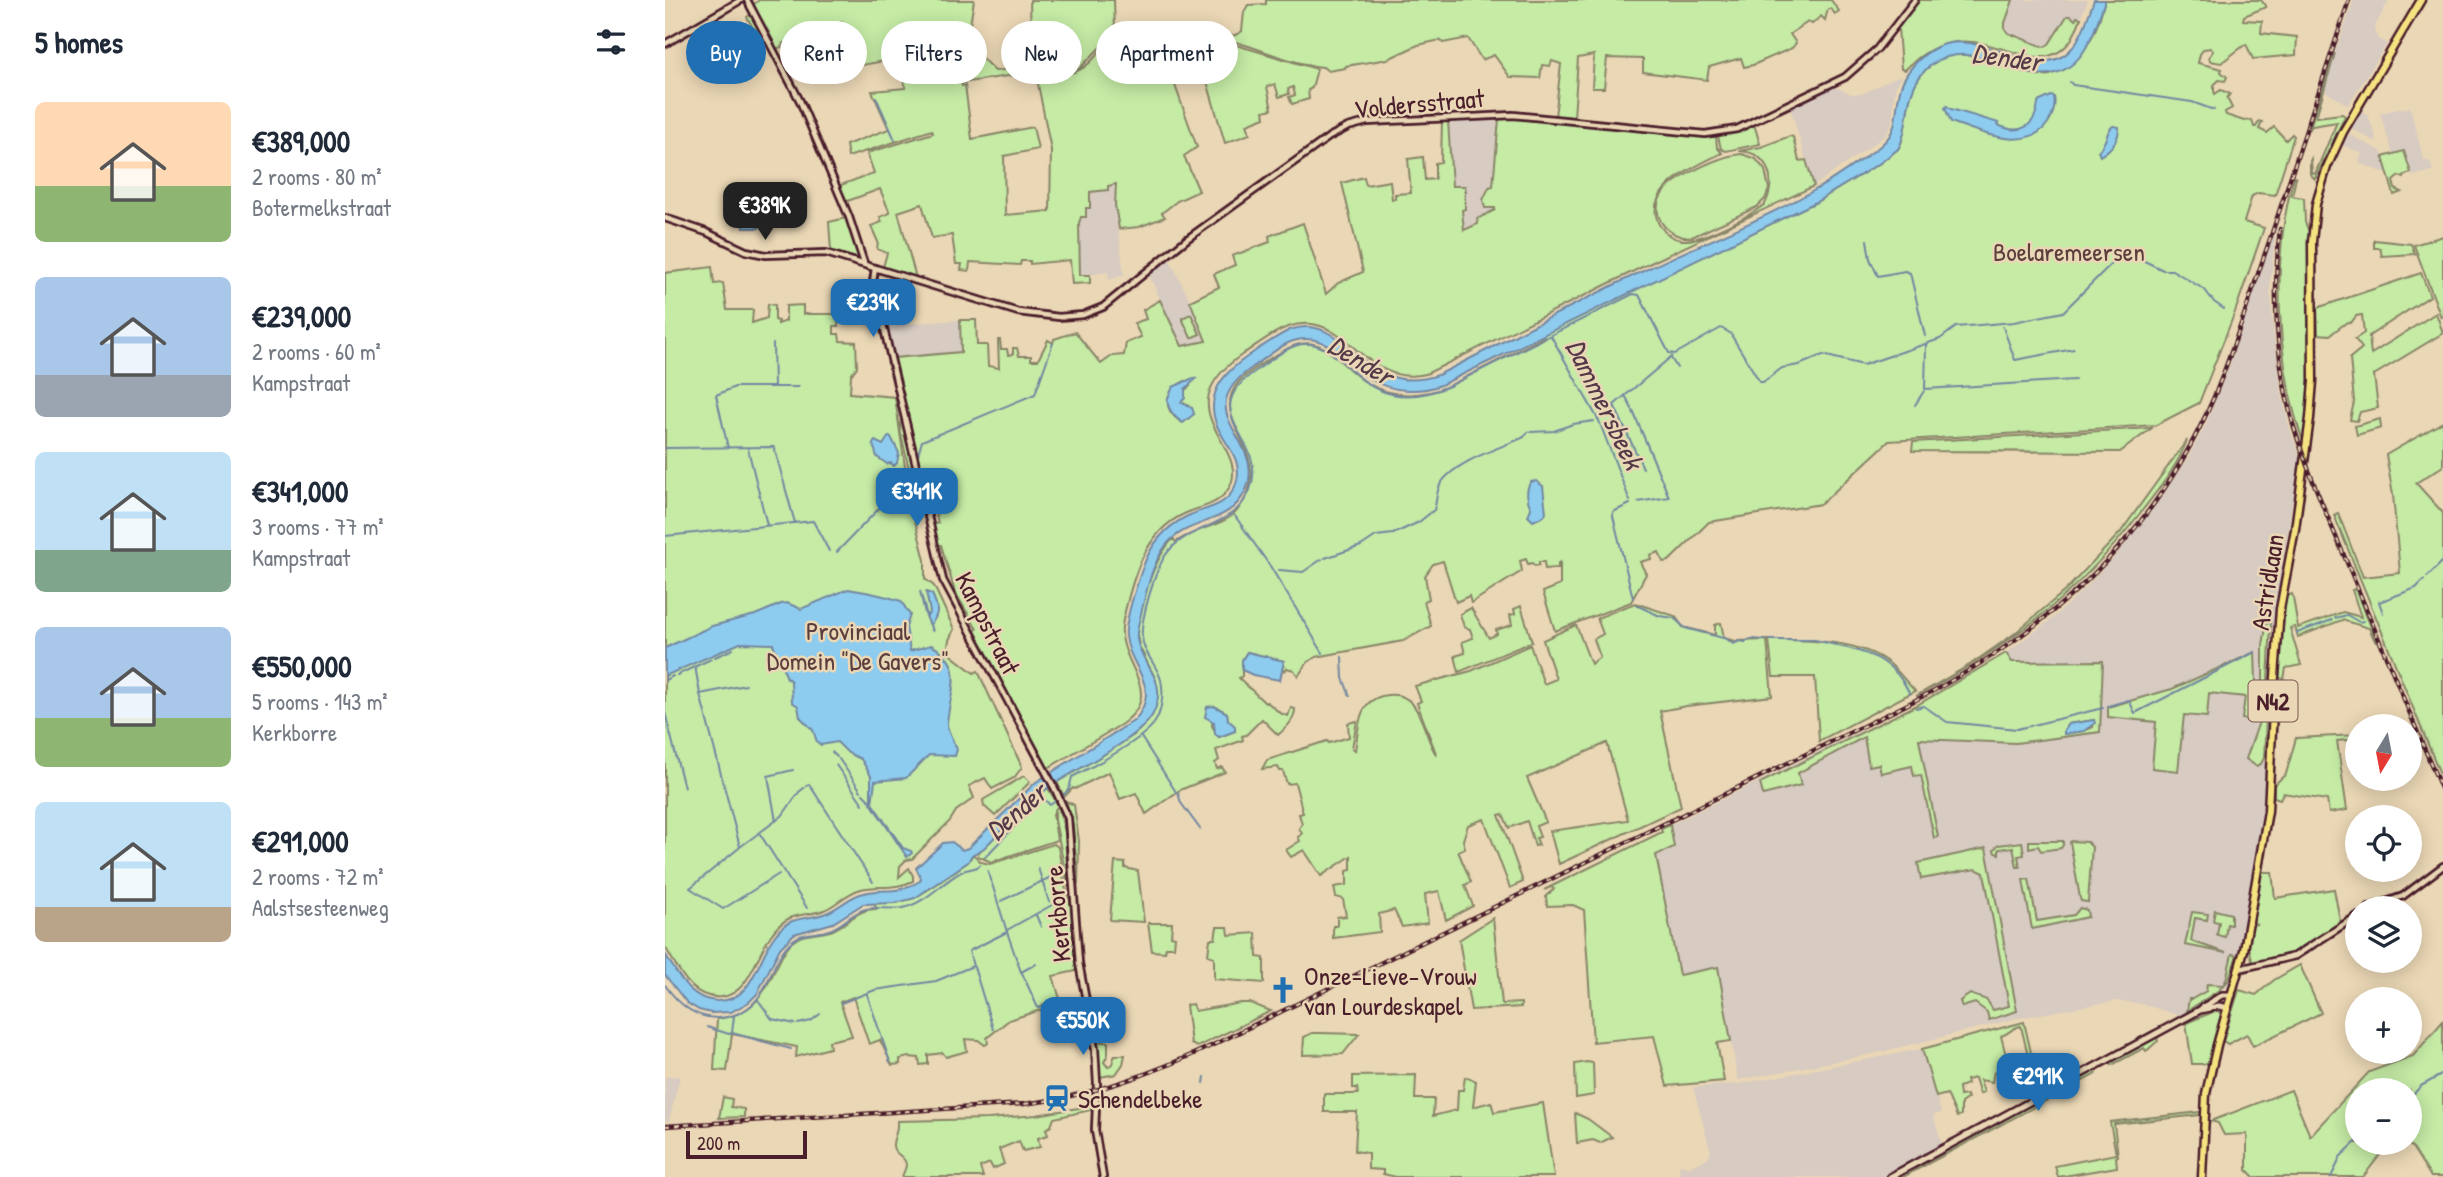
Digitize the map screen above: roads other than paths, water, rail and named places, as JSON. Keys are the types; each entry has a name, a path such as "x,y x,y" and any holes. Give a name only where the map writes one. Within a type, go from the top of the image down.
{"main road":[{"name":"Astridlaan","path":"2202,1177 2206,1094 2239,969 2268,811 2273,690 2280,609 2295,529 2313,381 2312,243 2316,204 2327,167 2343,132 2424,0"},
{"path":"1890,1177 2200,1010 2222,995 2232,995"},
{"path":"2200,1010 2219,1006 2228,1008"}],"street":[{"path":"665,44 741,0"},
{"path":"747,0 800,101 849,216 864,263"},
{"name":"Voldersstraat","path":"665,218 757,254 826,253 1019,312 1041,316 1083,315 1103,307 1187,239 1329,137 1348,127 1379,120 1513,115 1705,134 1725,132 1845,77 1877,49 1915,0"},
{"name":"Kampstraat","path":"875,268 873,282 943,580 1050,780"},
{"name":"Kerkborre","path":"1050,780 1068,818 1079,963 1095,1049 1095,1130 1103,1177"},
{"path":"2403,896 2443,866"},
{"path":"2239,969 2295,956 2345,924"}],"water":[{"name":"Dender","path":"2094,0 2105,0 2094,32 2079,58 2068,67 2056,73 2040,75 1968,55 1949,57 1932,64 1919,77 1911,95 1898,149 1880,163 1816,202 1441,385 1414,390 1387,387 1370,379 1333,349 1313,339 1288,343 1275,351 1234,384 1226,399 1227,414 1247,457 1250,474 1245,492 1229,510 1176,536 1161,552 1153,570 1137,634 1139,648 1153,673 1158,691 1153,714 1146,724 1119,745 1041,793 984,848 972,855 968,862 915,898 896,903 863,904 833,923 794,934 780,948 757,994 731,1012 711,1013 699,1010 687,1003 665,975 665,954 692,991 708,1000 732,998 743,991 779,930 790,922 826,913 859,895 872,891 897,890 920,881 916,868 943,843 952,842 962,850 968,848 1036,782 1135,720 1146,697 1142,677 1128,648 1126,636 1137,583 1148,555 1171,526 1223,501 1233,491 1238,468 1233,453 1217,426 1213,401 1222,380 1258,349 1290,330 1310,327 1327,332 1372,367 1390,376 1412,380 1438,375 1615,284 1771,213 1837,176 1888,138 1894,126 1904,80 1912,66 1930,51 1954,42 1972,43 2026,59 2043,61 2059,58 2076,43"},
{"path":"2054,97 2054,108 2048,123 2039,132 2015,139 2001,138 1951,122 1945,108 1947,106 1999,123 1998,125 2006,128 2020,129 2031,123 2038,102"},
{"path":"2113,126 2119,127 2116,140 2100,156 2098,151"},
{"path":"759,216 759,228 744,228 741,218"},
{"path":"1196,379 1185,389 1185,398 1181,402 1192,408 1194,414 1183,423 1174,416 1167,401 1173,387"},
{"path":"889,436 899,453 894,466 877,457 873,444 875,441 883,445"},
{"path":"1536,481 1543,486 1546,513 1533,521 1528,516 1531,508 1527,491 1531,482"},
{"path":"848,589 901,601 910,615 906,627 910,651 931,645 942,653 953,670 953,690 947,724 957,749 955,756 929,755 906,778 875,781 872,803 903,848 911,851 907,857 871,803 871,776 861,759 848,753 837,742 821,745 817,742 813,730 800,717 798,706 792,702 791,681 787,678 773,644 740,643 665,676 665,648 712,626 755,615 781,604 787,603 801,609"},
{"path":"920,591 927,616 930,612 926,592 932,594 936,603 937,613 931,624 933,632 925,614"},
{"path":"1247,652 1284,661 1280,680 1242,670 1242,660"},
{"path":"1214,706 1227,713 1235,731 1219,737 1215,734 1214,722 1205,717 1207,707"},
{"path":"2094,720 2095,723 2084,731 2064,734 2068,724"}],"waterway":[{"path":"2070,82 2073,85 2192,102 2214,110"},
{"path":"876,97 895,140"},
{"path":"1867,240 1870,259 1878,276 1905,271 1910,273 1925,336"},
{"name":"Dammersbeek","path":"1061,797 1069,789 1072,777 1129,745 1155,722 1162,702 1161,680 1142,637 1145,610 1155,577 1171,549 1182,540 1232,513 1250,490 1253,471 1250,455 1231,414 1231,400 1239,386 1288,349 1304,344 1316,345 1327,350 1377,389 1395,395 1422,394 1449,386 1633,294 1639,295 1669,353 1675,354 1721,328 1730,333 1760,382 1763,382 1782,368 1799,365 1823,355 1863,365 1940,339 1956,327 2014,322 2063,312 2110,265 2119,259 2132,257"},
{"path":"2136,257 2163,270 2172,270 2205,290 2214,302 2224,309"},
{"path":"2003,327 2015,360 2074,349"},
{"name":"Dammersbeek","path":"1551,336 1599,421 1630,501"},
{"path":"917,458 922,441 1035,394 1053,343"},
{"path":"728,448 716,395 735,387 774,387 773,344"},
{"path":"1926,345 1925,389 2075,380"},
{"path":"1643,468 1614,405 1672,356"},
{"path":"1671,358 1677,368"},
{"path":"775,387 798,387"},
{"path":"1915,405 1924,391"},
{"path":"1626,397 1632,409"},
{"path":"1601,415 1613,406"},
{"path":"1633,411 1669,497 1638,502"},
{"path":"1530,432 1554,431 1573,424 1594,421"},
{"path":"1325,558 1361,546 1376,536 1393,534 1419,522 1434,510 1439,486 1448,475 1468,462 1524,437 1528,432"},
{"path":"665,448 774,447 795,523"},
{"path":"748,449 767,525"},
{"path":"896,489 907,476"},
{"path":"889,496 894,491"},
{"path":"837,552 888,499"},
{"name":"Dammersbeek","path":"1630,504 1613,512 1613,516 1633,598"},
{"path":"1235,516 1270,566 1323,653"},
{"path":"665,536 813,521 829,551"},
{"path":"1279,570 1303,572 1322,559"},
{"name":"Dammersbeek","path":"2427,577 2443,561"},
{"name":"Dammersbeek","path":"2383,613 2379,602 2416,588 2424,580"},
{"name":"Dammersbeek","path":"1636,605 1660,616 1674,618 1685,628 1727,639 1733,644 1751,639 1766,640"},
{"name":"Dammersbeek","path":"2335,618 2347,615 2359,622 2363,621"},
{"name":"Dammersbeek","path":"2297,633 2332,620"},
{"name":"Dammersbeek","path":"1770,640 1815,640 1836,645"},
{"name":"Dammersbeek","path":"1838,646 1881,660 1897,674 1910,694"},
{"path":"715,657 733,649"},
{"name":"Dammersbeek","path":"2108,706 2129,700 2135,713 2255,652"},
{"path":"1342,657 1343,678 1350,696"},
{"path":"677,675 711,659"},
{"path":"695,666 700,694 746,685"},
{"path":"665,680 673,676"},
{"path":"700,694 740,847 782,816 799,792 809,784 873,882"},
{"name":"Dammersbeek","path":"1916,708 1924,706 1947,722 2017,729 2103,708"},
{"path":"665,712 684,788"},
{"path":"1141,737 1176,792"},
{"path":"832,752 837,757"},
{"path":"839,759 861,791"},
{"path":"836,765 863,804"},
{"path":"776,821 768,776 793,770"},
{"path":"1178,793 1181,803 1200,829"},
{"path":"863,794 871,802"},
{"name":"Dammersbeek","path":"985,857 1041,799 1050,805 1057,800"},
{"path":"875,809 892,833"},
{"path":"760,834 807,908"},
{"path":"897,841 902,848"},
{"path":"739,848 690,888 723,909 779,874"},
{"name":"Dammersbeek","path":"665,985 678,1001 693,1012 711,1018 732,1016 746,1010 756,1001 781,955 798,937 834,928 866,909 903,908 911,905 961,872 980,865"},
{"path":"1038,868 1049,902"},
{"path":"841,1003 875,990 936,981 973,966 969,951 1007,932 988,871"},
{"path":"1001,901 1051,877"},
{"path":"1007,930 1061,900"},
{"path":"1036,915 1041,927"},
{"path":"1007,932 1021,972 1036,964"},
{"path":"974,967 993,1029"},
{"path":"1022,973 1038,1008 1060,1001"},
{"path":"867,994 890,1062"},
{"path":"758,1000 772,1019 795,1024"},
{"path":"798,1024 811,1021 820,1014"},
{"path":"734,1016 732,1033 791,1049"},
{"path":"707,1027 732,1033"},
{"path":"2422,1085 2443,1074"},
{"path":"1204,1083 1205,1077"},
{"path":"2340,1157 2345,1152"},
{"path":"2331,1177 2340,1159"}],"railway":[{"path":"665,1126 1024,1104 1073,1095 1144,1074 1213,1045 1906,705 2004,648 2048,615 2126,540 2189,449 2214,397 2236,339 2349,0"},
{"path":"2280,229 2276,278 2277,327 2293,424 2322,504 2443,793"}],"place":[{"name":"Onze-Lieve-Vrouw van Lourdeskapel","path":"1283,990"},
{"name":"Schendelbeke","path":"1057,1098"}],"park label":[{"name":"Boelaremeersen","path":"2069,251"},
{"name":"Provinciaal Domein \"De Gavers\"","path":"858,645"}]}
